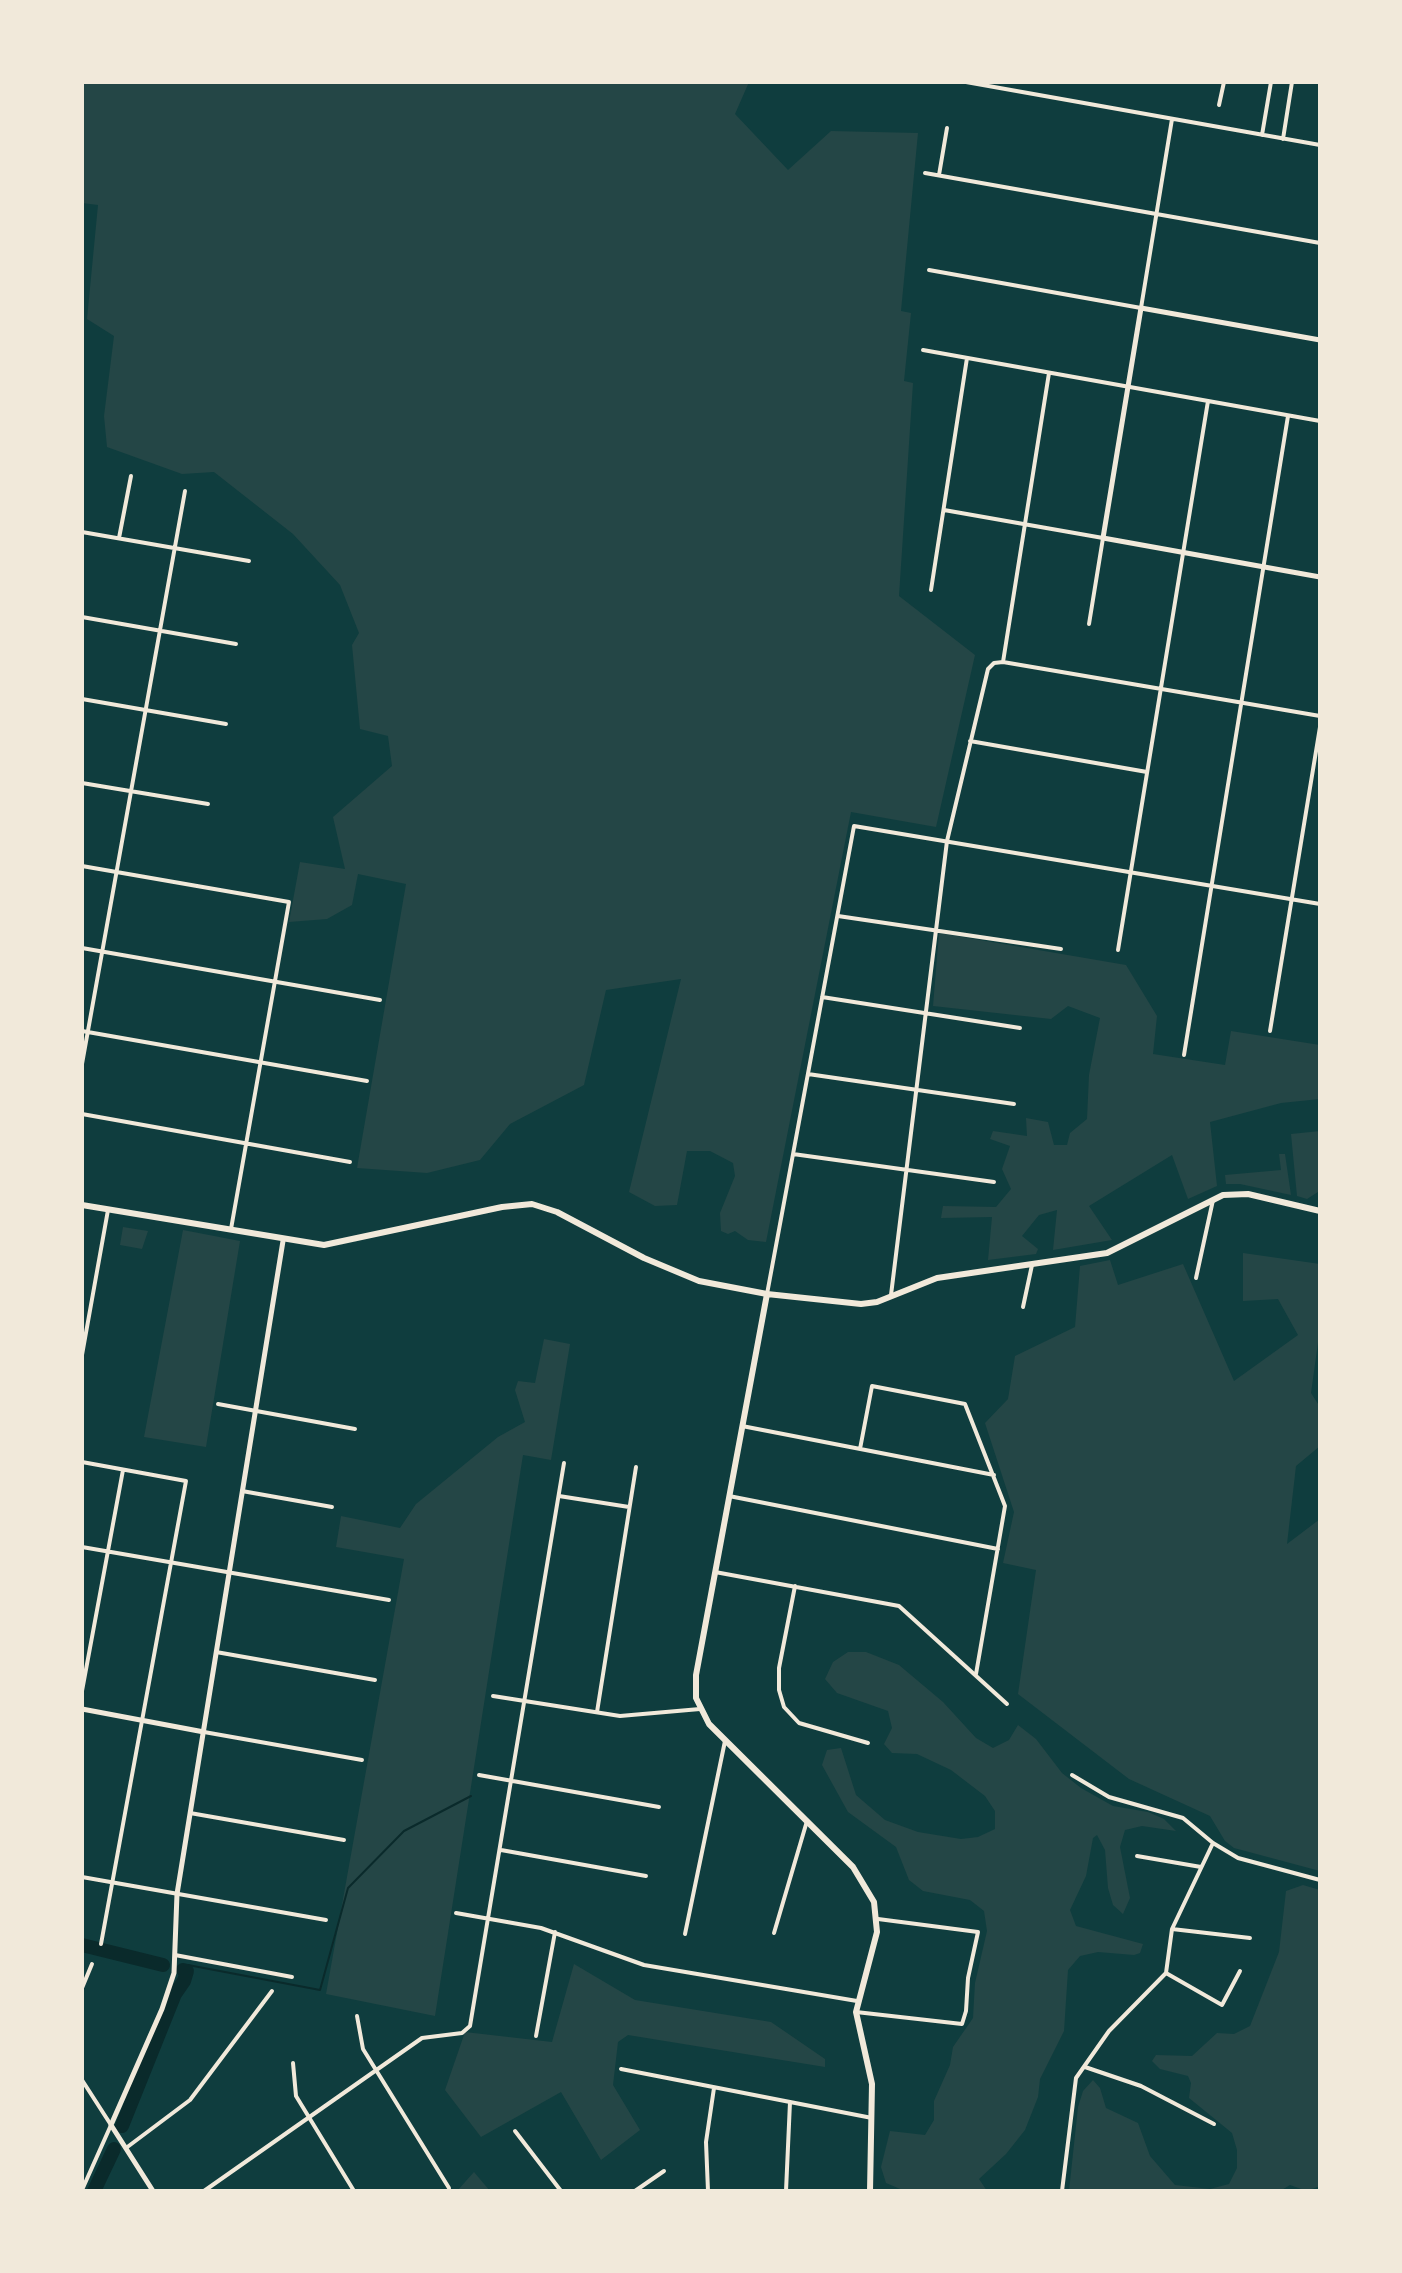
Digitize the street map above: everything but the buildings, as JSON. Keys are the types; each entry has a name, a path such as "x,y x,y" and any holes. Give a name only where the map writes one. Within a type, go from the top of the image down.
{"main road":[{"path":"82,1205 283,1241 337,1244 502,1207 532,1204 557,1212 685,1276 767,1294 861,1304 891,1297 937,1278 1093,1257 1121,1248 1213,1198 1248,1194 1320,1211"},
{"path":"767,1294 696,1675 700,1709 725,1741 865,1882 878,1919 856,2012 872,2084 870,2191"}],"street":[{"path":"966,82 1320,145"},
{"path":"1219,105 1224,82"},
{"path":"1262,135 1271,82"},
{"path":"1283,139 1292,82"},
{"path":"1089,624 1172,119"},
{"path":"939,175 947,128"},
{"path":"925,173 1320,243"},
{"path":"929,270 1320,340"},
{"path":"923,350 1320,421"},
{"path":"931,590 967,358"},
{"path":"1003,662 1049,373"},
{"path":"1118,950 1208,401"},
{"path":"1184,1055 1288,416"},
{"path":"119,538 131,476"},
{"path":"82,1064 85,1031 117,872 185,491"},
{"path":"944,510 1320,577"},
{"path":"82,532 249,561"},
{"path":"82,617 236,644"},
{"path":"891,1297 914,1089 947,841 988,669 994,663 1003,662 1320,716"},
{"path":"82,699 226,724"},
{"path":"1270,1031 1320,727"},
{"path":"970,741 1147,772"},
{"path":"82,783 208,804"},
{"path":"767,1294 854,826 1320,904"},
{"path":"82,866 289,902 231,1232"},
{"path":"838,916 1061,949"},
{"path":"82,948 380,1000"},
{"path":"822,997 1020,1028"},
{"path":"85,1031 367,1081"},
{"path":"808,1074 1014,1104"},
{"path":"82,1114 350,1162"},
{"path":"793,1154 994,1182"},
{"path":"1196,1278 1213,1198"},
{"path":"82,1355 108,1210"},
{"path":"82,2190 169,1991 175,1955 177,1894 283,1241"},
{"path":"1023,1307 1032,1265"},
{"path":"860,1449 872,1386 965,1404 1005,1506 976,1674"},
{"path":"218,1404 355,1429"},
{"path":"742,1426 994,1475"},
{"path":"82,1462 186,1481 101,1944"},
{"path":"204,2191 422,2038 462,2033 473,2021 564,1463"},
{"path":"597,1712 636,1467"},
{"path":"82,1691 123,1470"},
{"path":"242,1491 332,1507"},
{"path":"559,1496 629,1507"},
{"path":"729,1496 998,1549"},
{"path":"82,1547 389,1600"},
{"path":"715,1572 899,1606 1007,1704"},
{"path":"795,1586 778,1680 784,1707 799,1723 868,1743"},
{"path":"216,1652 375,1680"},
{"path":"493,1696 634,1716 700,1709"},
{"path":"82,1709 362,1760"},
{"path":"685,1934 725,1741"},
{"path":"479,1775 659,1807"},
{"path":"1072,1775 1118,1800 1183,1818 1213,1843 1251,1863 1320,1880"},
{"path":"190,1813 344,1840"},
{"path":"774,1933 807,1821"},
{"path":"1062,2191 1076,2078 1109,2031 1166,1973 1172,1929 1213,1843"},
{"path":"501,1850 646,1876"},
{"path":"1137,1856 1201,1867"},
{"path":"82,1877 326,1920"},
{"path":"456,1913 555,1932 629,1962 857,2001"},
{"path":"856,2012 962,2024 978,1932 878,1919"},
{"path":"1172,1929 1250,1938"},
{"path":"536,2036 555,1932"},
{"path":"175,1955 292,1977"},
{"path":"82,1988 92,1964"},
{"path":"1166,1973 1222,2005 1240,1971"},
{"path":"126,2148 190,2100 272,1991"},
{"path":"357,2016 360,2042 449,2188"},
{"path":"293,2063 296,2096 352,2190"},
{"path":"1085,2067 1141,2086 1214,2124"},
{"path":"621,2069 872,2118"},
{"path":"82,2080 153,2191"},
{"path":"708,2191 706,2142 714,2088"},
{"path":"786,2191 790,2102"},
{"path":"515,2131 561,2191"},
{"path":"635,2191 664,2171"}],"shaded area":[{"path":"82,82 749,82 735,114 788,170 831,131 918,133 901,311 911,313 904,381 913,383 899,596 975,655 936,827 851,812 766,1242 748,1240 735,1231 728,1234 721,1231 720,1213 735,1176 733,1163 710,1151 687,1151 677,1205 655,1206 629,1192 681,979 606,990 584,1085 510,1124 480,1160 427,1173 357,1168 406,884 358,874 352,905 327,919 289,922 300,862 345,869 333,817 392,766 388,736 360,729 352,645 359,633 340,585 293,534 214,472 182,474 107,447 104,416 114,336 87,319 98,205 82,203"},
{"path":"939,933 1126,965 1157,1016 1153,1054 1225,1065 1231,1031 1320,1045 1320,1099 1281,1103 1210,1122 1217,1186 1188,1199 1172,1155 1089,1206 1112,1240 1053,1250 1057,1210 1039,1215 1022,1236 1038,1249 1036,1254 988,1260 992,1217 941,1218 943,1206 996,1207 1011,1189 1002,1169 1010,1146 990,1139 993,1131 1027,1136 1026,1118 1048,1122 1054,1145 1067,1145 1070,1133 1087,1119 1089,1075 1100,1018 1068,1006 1051,1019 933,1006"},
{"path":"1320,1131 1318,1192 1307,1199 1297,1196 1291,1134"},
{"path":"1279,1154 1285,1154 1291,1195 1226,1184 1225,1175 1281,1170"},
{"path":"123,1227 148,1231 142,1249 120,1245"},
{"path":"183,1230 240,1241 206,1447 144,1437"},
{"path":"1243,1253 1320,1264 1320,1328 1311,1393 1320,1407 1320,1446 1296,1466 1287,1544 1320,1519 1320,1871 1234,1848 1225,1841 1210,1816 1129,1779 1018,1694 1036,1570 1003,1563 1014,1512 985,1423 1008,1399 1015,1356 1075,1327 1080,1266 1110,1260 1118,1285 1183,1264 1234,1381 1298,1335 1278,1299 1243,1301"},
{"path":"544,1339 570,1344 551,1460 523,1455 435,2016 326,1994 404,1559 336,1547 341,1516 400,1528 416,1504 498,1437 525,1422 515,1390 518,1381 535,1383"},
{"path":"848,1652 866,1652 899,1665 943,1702 976,1738 993,1748 1009,1740 1018,1725 1036,1739 1062,1773 1081,1788 1113,1806 1148,1812 1164,1819 1176,1831 1142,1826 1125,1830 1120,1847 1130,1898 1123,1914 1113,1905 1108,1888 1105,1850 1097,1835 1093,1838 1086,1876 1070,1910 1076,1926 1143,1944 1140,1953 1134,1955 1098,1952 1080,1956 1068,1970 1064,2031 1040,2079 1038,2097 1025,2130 1006,2154 979,2179 987,2191 905,2191 886,2183 881,2167 890,2131 925,2135 934,2120 934,2101 950,2065 953,2047 973,2018 975,1983 987,1931 984,1911 970,1900 923,1891 909,1880 896,1847 848,1812 822,1765 827,1750 841,1748 856,1795 885,1820 918,1832 961,1839 978,1837 995,1829 995,1811 985,1796 951,1770 917,1754 892,1753 884,1744 892,1728 888,1711 837,1693 825,1679 833,1662"},
{"path":"1303,1885 1320,1890 1320,2186 1307,2191 1290,2185 1280,2191 1069,2191 1078,2107 1083,2091 1093,2080 1100,2088 1106,2108 1138,2123 1150,2156 1175,2185 1210,2189 1229,2184 1237,2168 1237,2150 1232,2133 1189,2098 1191,2083 1188,2076 1160,2069 1152,2061 1156,2055 1192,2056 1217,2033 1234,2034 1250,2026 1279,1952 1286,1891"},
{"path":"574,1964 635,2000 771,2022 825,2059 825,2067 628,2035 618,2042 613,2085 640,2130 601,2160 561,2092 481,2137 445,2090 465,2032 552,2042"},
{"path":"474,2172 490,2191 457,2191"}],"waterway":[{"path":"187,1971 188,1965 320,1990 348,1888 404,1831 471,1796"},
{"path":"82,1945 163,1965"},
{"path":"122,2126 175,1994 184,1981 187,1971 183,1970"},
{"path":"94,2191 114,2149"}]}
